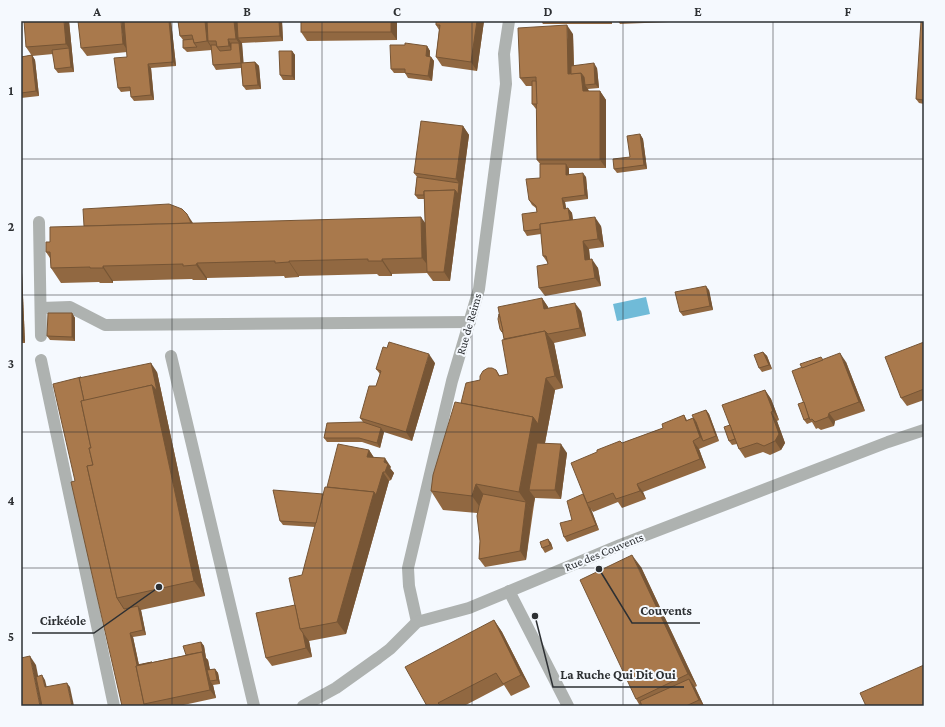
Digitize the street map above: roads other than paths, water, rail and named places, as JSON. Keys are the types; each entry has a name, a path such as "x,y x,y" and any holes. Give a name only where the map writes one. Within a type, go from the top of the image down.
{"street":[{"name":"Rue de Reims","path":"418,622 409,586 408,568 452,382 479,289 506,84 504,54 509,21"},
{"path":"39,222 41,336"},
{"path":"40,308 70,308 105,325 470,322"},
{"path":"171,356 254,706"},
{"path":"40,360 114,706"},
{"name":"Rue des Couvents","path":"303,706 336,688 378,658 390,649 418,622 470,608 620,545 888,442 924,430"},
{"path":"508,591 568,706"}],"water":[{"path":"646,297 650,314 617,321 613,304"}],"place":[{"name":"Couvents","path":"599,569"},
{"name":"Cirkéole","path":"159,587"},
{"name":"La Ruche Qui Dit Oui","path":"535,616"}]}
